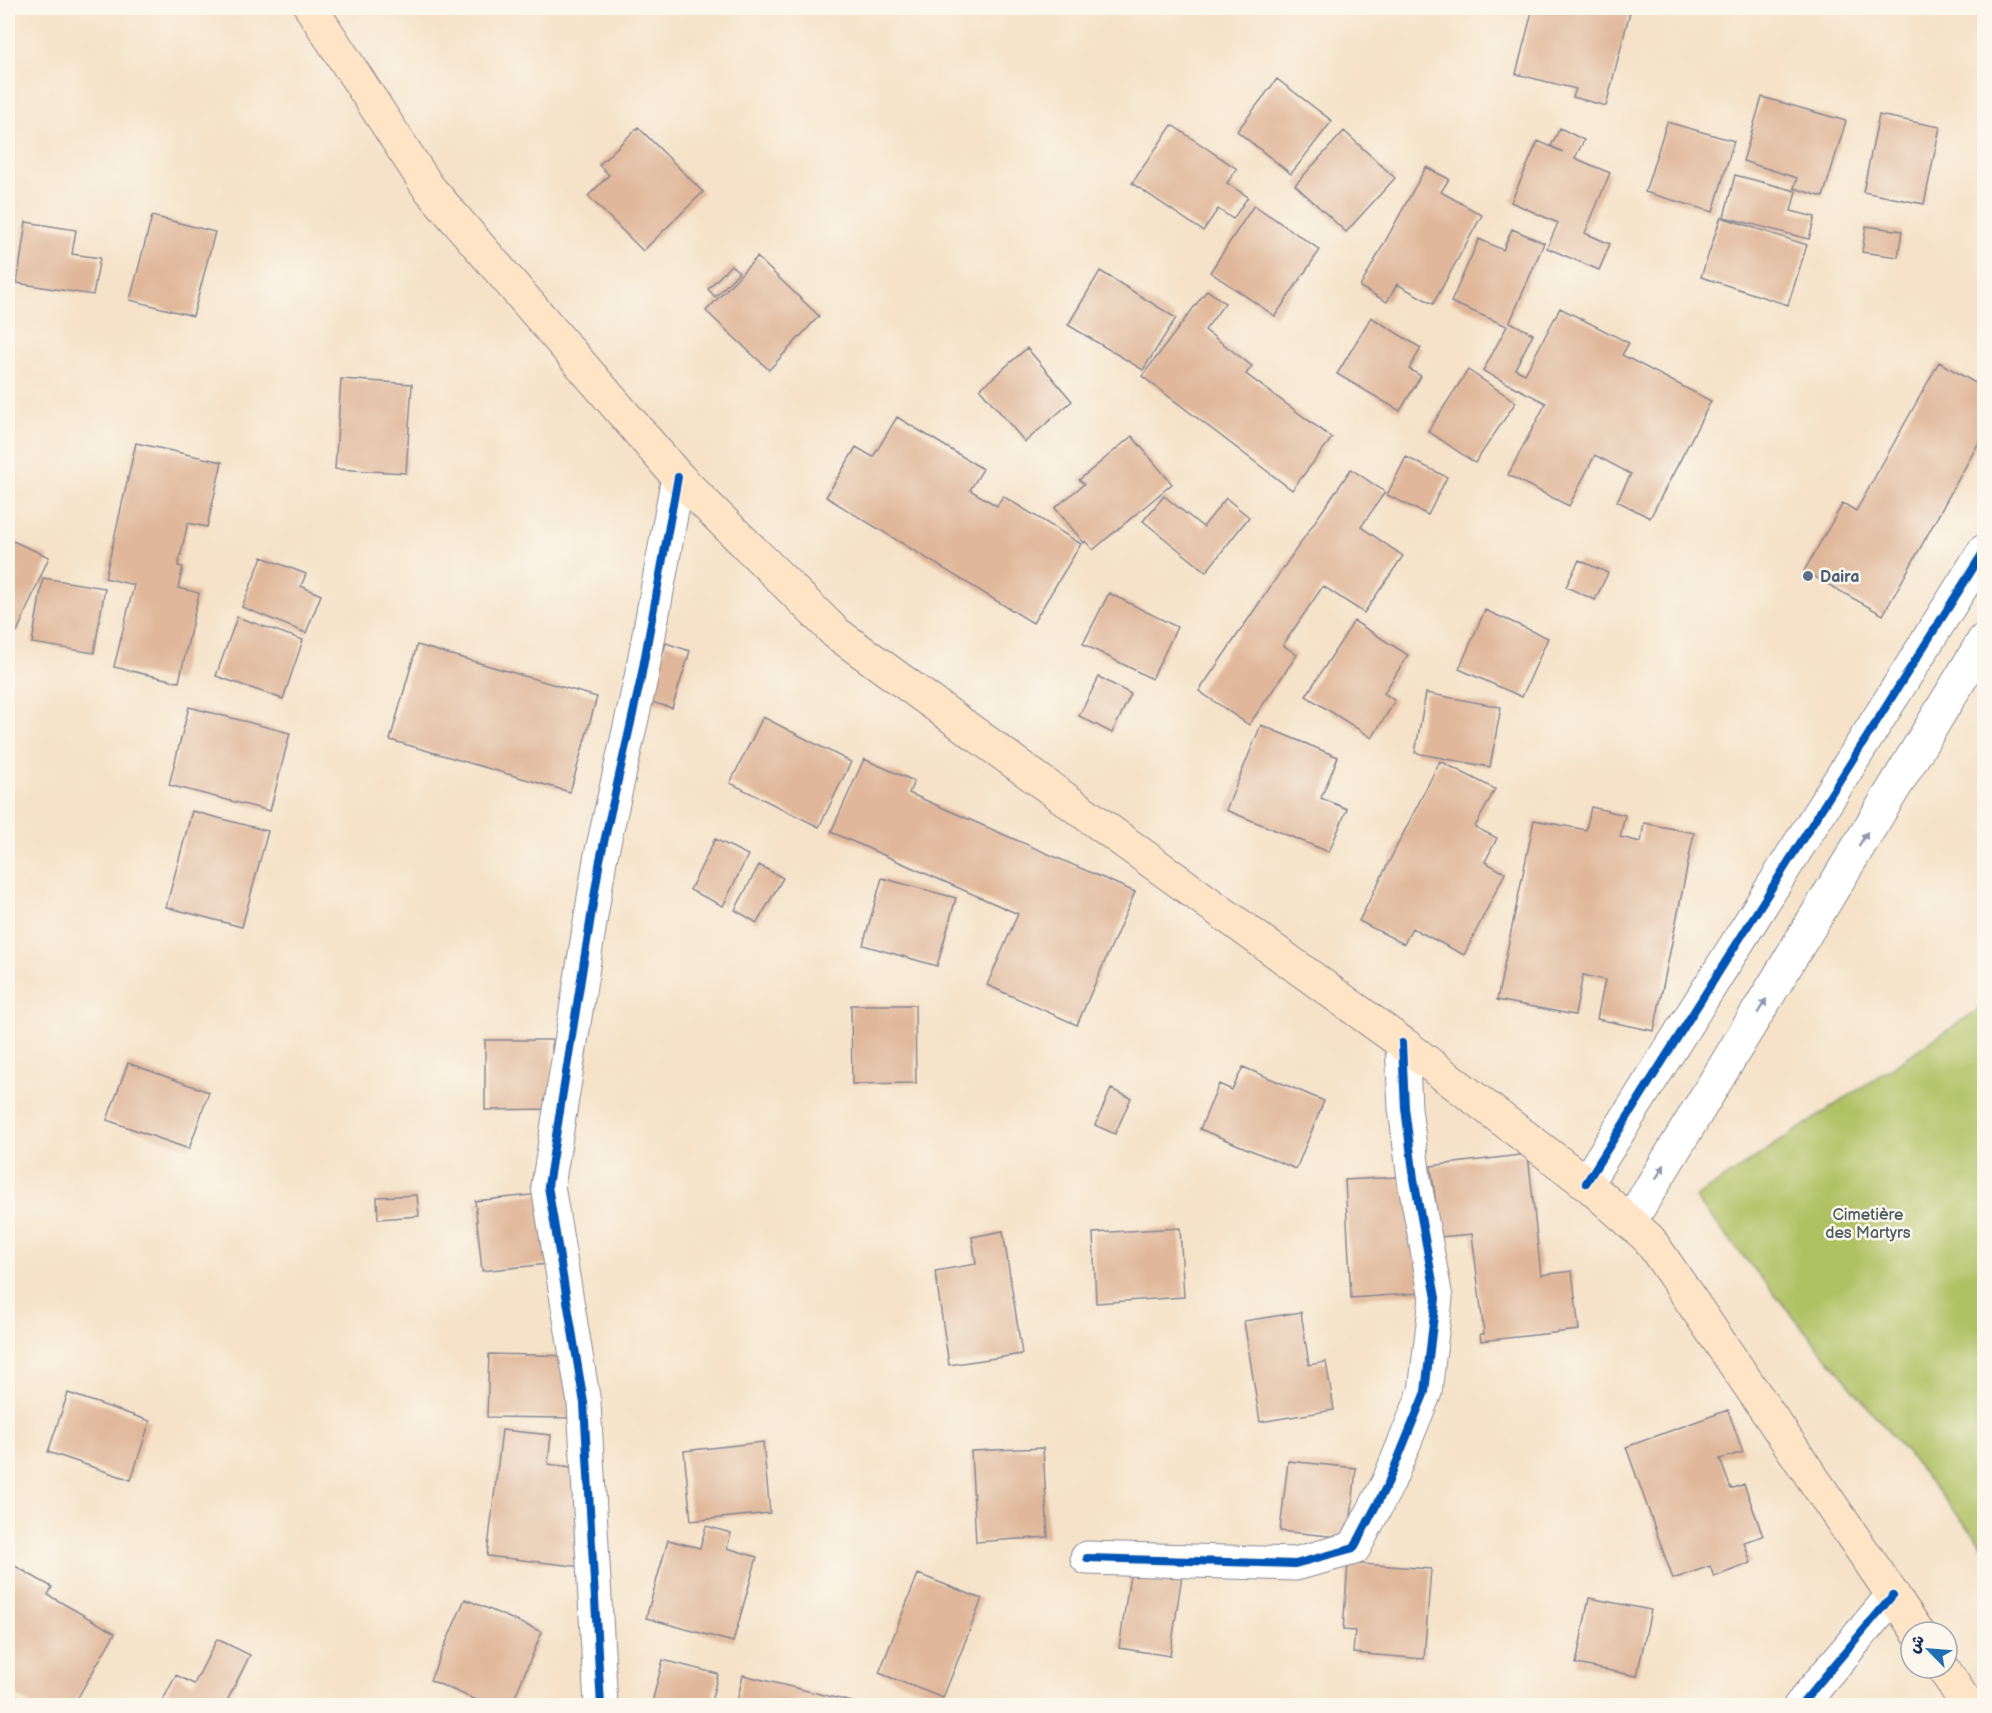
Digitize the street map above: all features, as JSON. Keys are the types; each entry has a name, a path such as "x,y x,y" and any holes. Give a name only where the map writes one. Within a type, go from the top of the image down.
{"main road":[{"path":"311,8 428,187 678,477 836,633 1402,1042 1586,1183 1649,1239 1910,1620"},
{"path":"1951,1680 1968,1706"}],"street":[{"path":"601,1706 584,1403 548,1186 600,860 641,678 678,477"},
{"path":"1586,1183 1984,551"},
{"path":"1630,1222 1984,640"},
{"path":"1087,1558 1295,1564 1354,1548 1389,1484 1425,1392 1436,1298 1414,1179 1405,1108 1402,1042"},
{"path":"1800,1706 1893,1595"}],"green space":[{"name":"Cimetière des Martyrs","path":"1984,1006 1984,1547 1695,1198"}],"building":[{"path":"1533,8 1631,8 1606,106 1573,97 1576,89 1516,74"},
{"path":"1277,79 1332,121 1291,174 1237,131"},
{"path":"1762,97 1846,121 1823,197 1794,188 1797,178 1743,161"},
{"path":"1879,115 1940,127 1924,204 1863,192"},
{"path":"1667,122 1734,141 1713,212 1645,192"},
{"path":"1172,125 1237,169 1227,183 1248,197 1233,219 1218,209 1203,231 1132,183"},
{"path":"638,127 703,192 643,251 588,196 609,175 599,165"},
{"path":"1560,128 1584,140 1575,158 1610,173 1585,233 1610,244 1599,270 1547,248 1558,223 1511,202 1538,141 1563,152 1551,146"},
{"path":"1344,131 1395,178 1346,232 1295,185"},
{"path":"1426,167 1449,179 1441,192 1482,215 1433,304 1397,284 1387,302 1360,287"},
{"path":"1735,175 1796,191 1791,211 1815,217 1809,239 1724,217"},
{"path":"1254,205 1320,250 1275,316 1210,272"},
{"path":"152,216 215,232 193,316 130,300"},
{"path":"1721,217 1807,245 1788,305 1701,277"},
{"path":"26,222 76,230 72,254 100,258 93,295 17,283"},
{"path":"1866,226 1902,231 1898,257 1862,252"},
{"path":"1512,229 1544,243 1510,322 1533,334 1515,369 1525,374 1560,308 1629,343 1622,355 1711,401 1650,518 1617,501 1631,474 1595,455 1569,506 1508,475 1546,403 1483,371 1507,326 1451,302 1479,239 1503,250"},
{"path":"757,257 819,316 769,370 706,311"},
{"path":"731,265 739,272 715,297 708,289"},
{"path":"1100,271 1176,318 1143,370 1068,325"},
{"path":"1207,290 1225,303 1205,330 1252,366 1246,374 1332,438 1292,490 1142,376"},
{"path":"1371,317 1421,348 1409,369 1421,376 1400,411 1337,374"},
{"path":"1027,348 1072,401 1025,442 980,389"},
{"path":"1939,362 1984,388 1984,433 1883,615 1804,571 1843,503 1856,511"},
{"path":"1468,370 1516,402 1475,463 1428,431"},
{"path":"341,379 412,384 406,473 335,469"},
{"path":"897,417 983,469 970,490 997,506 1003,496 1081,544 1033,623 826,497 856,447 873,457"},
{"path":"1132,436 1172,484 1093,550 1085,541 1084,543 1055,508 1084,484 1079,480"},
{"path":"136,443 222,462 207,527 188,523 178,566 183,567 178,588 199,593 179,682 114,667 134,585 105,578"},
{"path":"1406,457 1447,477 1428,515 1387,495"},
{"path":"1351,469 1385,492 1361,527 1403,556 1364,613 1323,586 1283,645 1297,655 1249,725 1199,691"},
{"path":"1164,496 1203,527 1226,498 1249,517 1206,572 1143,521"},
{"path":"8,539 49,557 17,632 8,628"},
{"path":"262,557 306,574 301,586 321,595 306,633 242,607"},
{"path":"1579,560 1608,573 1595,600 1566,587"},
{"path":"43,578 105,588 94,653 32,643"},
{"path":"1109,593 1177,627 1152,679 1083,644"},
{"path":"1485,610 1548,638 1522,697 1459,669"},
{"path":"237,617 303,640 283,699 216,676"},
{"path":"1354,621 1408,655 1384,693 1395,701 1372,738 1306,696"},
{"path":"666,643 690,651 672,708 648,701"},
{"path":"417,645 597,697 570,792 390,740"},
{"path":"1099,677 1131,694 1112,733 1079,716"},
{"path":"1426,693 1501,707 1490,767 1415,753"},
{"path":"189,707 290,733 270,811 169,785"},
{"path":"763,717 851,762 819,827 730,783"},
{"path":"1261,725 1338,757 1321,798 1347,809 1329,852 1226,810"},
{"path":"864,759 914,781 909,793 1135,892 1077,1025 987,985 1018,914 831,832"},
{"path":"1440,761 1495,789 1475,827 1497,838 1485,862 1505,873 1464,955 1412,928 1404,944 1359,921"},
{"path":"1591,807 1625,815 1620,837 1641,842 1644,823 1694,833 1654,1031 1597,1019 1605,980 1583,975 1575,1015 1497,1000 1534,820 1586,830"},
{"path":"192,811 268,831 242,927 166,907"},
{"path":"715,839 748,855 723,906 690,890"},
{"path":"759,865 783,878 757,923 735,910"},
{"path":"882,878 956,898 937,966 863,945"},
{"path":"851,1005 915,1005 916,1083 852,1084"},
{"path":"485,1040 552,1040 553,1109 485,1110"},
{"path":"128,1063 209,1092 189,1149 107,1120"},
{"path":"1243,1067 1324,1101 1296,1169 1200,1129 1219,1084 1232,1090"},
{"path":"1111,1089 1131,1098 1115,1134 1095,1125"},
{"path":"1528,1154 1541,1275 1572,1271 1579,1330 1481,1341 1480,1334 1484,1334 1472,1234 1440,1237 1431,1166"},
{"path":"1414,1176 1421,1293 1351,1298 1345,1180"},
{"path":"550,1193 557,1263 482,1271 475,1201"},
{"path":"417,1195 419,1216 378,1219 377,1197"},
{"path":"1180,1228 1184,1297 1096,1303 1093,1233"},
{"path":"1003,1231 1022,1354 949,1365 935,1271 976,1264 972,1237"},
{"path":"1301,1312 1309,1365 1326,1362 1334,1410 1260,1422 1244,1321"},
{"path":"489,1354 574,1356 573,1418 487,1417"},
{"path":"68,1393 150,1421 131,1480 48,1452"},
{"path":"1728,1410 1743,1452 1720,1459 1731,1489 1744,1484 1763,1536 1744,1542 1751,1563 1714,1577 1710,1566 1673,1579 1626,1447"},
{"path":"502,1430 551,1435 548,1464 602,1471 591,1568 487,1556"},
{"path":"763,1442 770,1513 691,1521 684,1451"},
{"path":"1043,1448 1048,1537 976,1542 971,1451"},
{"path":"1288,1461 1356,1468 1349,1538 1280,1531"},
{"path":"706,1526 731,1533 727,1548 757,1557 733,1642 646,1618 668,1540 700,1548"},
{"path":"8,1562 52,1587 48,1595 115,1633 73,1706 33,1706 8,1690"},
{"path":"1348,1563 1431,1569 1424,1659 1353,1653 1355,1631 1343,1630"},
{"path":"1131,1568 1182,1575 1170,1656 1119,1648"},
{"path":"918,1574 982,1599 943,1698 879,1673"},
{"path":"1589,1598 1651,1610 1637,1676 1576,1664"},
{"path":"465,1599 542,1632 511,1706 490,1706 430,1680"},
{"path":"217,1639 250,1655 227,1701 236,1706 160,1706 176,1675 194,1684"},
{"path":"663,1660 718,1674 710,1706 651,1706"},
{"path":"743,1675 865,1705 865,1706 736,1706"},
{"path":"1296,1700 1310,1706 1293,1706"}],"cycle path":[{"path":"601,1706 584,1403 548,1186 600,860 641,678 678,477"},
{"path":"1586,1183 1984,551"},
{"path":"1087,1558 1295,1564 1354,1548 1388,1483 1425,1392 1436,1298 1414,1179 1405,1108 1402,1043"},
{"path":"1800,1706 1893,1595"}],"place":[{"name":"Daira","path":"1808,576"}]}
